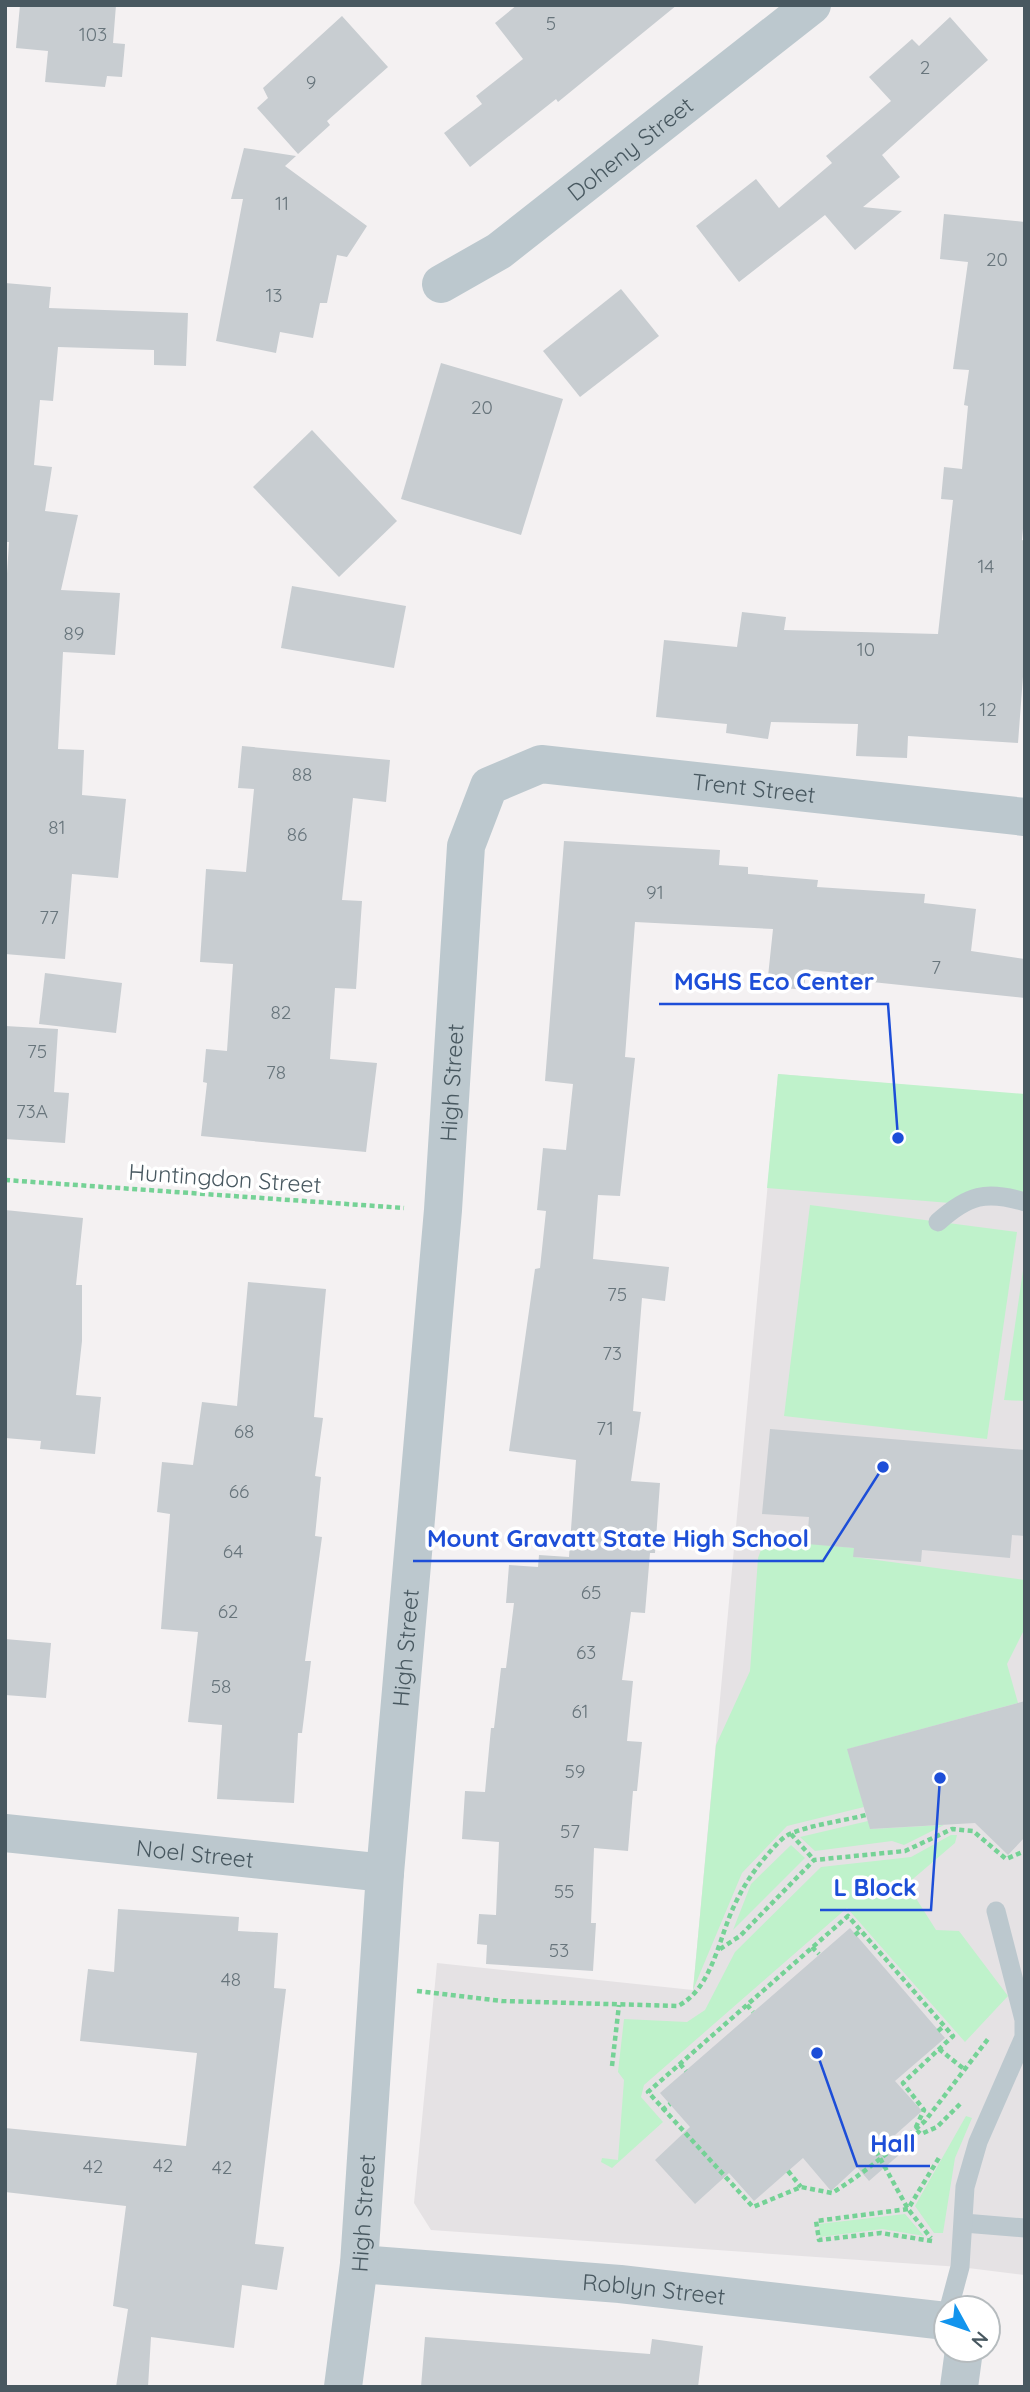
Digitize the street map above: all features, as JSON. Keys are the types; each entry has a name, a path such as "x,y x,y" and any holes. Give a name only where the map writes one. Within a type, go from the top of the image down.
{"street":[{"name":"Doheny Street","path":"440,284 499,251 812,5"},
{"name":"Trent Street","path":"489,786 541,764 1025,817"},
{"name":"High Street","path":"343,2387 359,2264 385,1873 443,1210 466,846 489,786"},
{"name":"Noel Street","path":"5,1833 385,1873"},
{"name":"Roblyn Street","path":"359,2264 621,2284 932,2321"},
{"path":"956,2364 959,2387"}],"lane":[{"path":"938,1222 954,1207 978,1196 999,1194 1025,1202"},
{"path":"955,2294 960,2267 965,2187 978,2142 1024,2037 1024,2020 996,1911"},
{"path":"964,2223 1025,2228"}],"path":[{"name":"Huntingdon Street","path":"5,1180 443,1210"},
{"path":"409,1991 502,2001 678,2006 685,2002 701,1982 719,1949 734,1906 752,1872 790,1833 866,1815"},
{"path":"719,1949 740,1936 814,1860 905,1851 952,1829 973,1830 1006,1859 1025,1851"},
{"path":"790,1833 814,1860"},
{"path":"915,2129 924,2110 903,2082 913,2069 953,2036 848,1916 648,2092 753,2207 801,2187 832,2193 861,2175 915,2129 1003,2019 1024,2020"},
{"path":"855,1935 861,1930"},
{"path":"812,1947 819,1954"},
{"path":"612,2066 619,2004"},
{"path":"747,2005 753,2012"},
{"path":"938,2031 944,2025"},
{"path":"939,2049 964,2069"},
{"path":"680,2064 686,2071"},
{"path":"915,2129 921,2134 937,2127 968,2096"},
{"path":"662,2110 670,2104"},
{"path":"876,2151 882,2157 908,2209 933,2241 881,2233 819,2240 816,2221 908,2209"},
{"path":"908,2209 942,2152"},
{"path":"788,2171 801,2187"}],"shaded area":[{"path":"778,1074 1025,1095 1025,2275 960,2267 431,2230 414,2203 437,1963 693,1990"}],"green space":[{"path":"778,1074 1025,1094 1025,1196 950,1203 767,1188"},
{"path":"810,1205 1017,1232 987,1439 784,1416"},
{"path":"1025,1257 1025,1401 1004,1400"},
{"path":"765,1539 854,1548 854,1557 1025,1580 1025,1628 1007,1664 1018,1703 848,1749 864,1807 787,1826 742,1873 693,1990 716,1745 750,1671 758,1558"},
{"path":"868,1821 871,1829 944,1825 904,1845 892,1841 815,1851 800,1837"},
{"path":"951,1835 957,1835 955,1843 907,1884 936,1930 959,1931 1008,1996 965,2042 847,1908 644,2085 641,2097 663,2122 612,2168 601,2162 602,2158 618,2160 624,2080 618,2072 624,2019 687,2022 705,2010 735,1952 821,1867 911,1857"},
{"path":"791,1845 805,1858 733,1930 751,1884"},
{"path":"966,2116 972,2118 955,2158 943,2233 934,2233 915,2206"},
{"path":"905,2214 924,2236 882,2229 820,2237 819,2224"}],"building":[{"path":"20,5 116,5 113,43 125,44 122,77 107,76 105,87 45,82 48,51 16,48"},
{"path":"517,5 677,5 558,102 556,99 470,167 444,133 482,104 476,96 523,59 495,23"},
{"path":"342,16 388,67 327,121 330,125 298,154 257,108 268,98 263,88"},
{"path":"950,17 988,60 882,155 900,177 863,207 902,211 855,250 825,215 739,282 696,226 756,179 779,208 832,163 826,156 891,101 869,77 912,39 919,46"},
{"path":"244,148 296,156 285,166 367,226 347,257 337,255 327,303 320,303 313,338 280,332 276,353 216,341 243,199 231,199"},
{"path":"944,214 1025,222 1025,506 1022,540 1025,541 1025,650 1018,743 908,736 907,758 856,756 858,724 771,722 768,739 726,733 727,724 656,717 664,640 737,647 742,612 786,617 784,630 938,634 953,500 941,499 944,467 962,469 968,406 964,405 969,370 953,369 968,262 940,259"},
{"path":"5,283 51,287 49,308 188,313 186,366 154,365 154,350 58,347 53,401 40,400 34,465 52,467 45,511 78,515 61,590 120,593 115,655 63,652 58,749 84,750 82,795 126,799 118,878 72,874 65,959 5,954 5,605 9,542 5,542"},
{"path":"621,289 659,336 580,397 543,351"},
{"path":"441,363 563,399 521,535 401,499"},
{"path":"312,430 397,521 339,577 253,487"},
{"path":"292,586 406,606 394,668 281,648"},
{"path":"242,746 390,760 386,802 353,798 342,900 362,901 356,989 335,988 330,1059 377,1063 366,1152 201,1136 207,1083 203,1082 206,1049 227,1051 233,964 200,962 206,869 246,872 254,789 238,788"},
{"path":"564,841 720,850 719,865 748,867 748,874 818,880 817,887 925,894 924,903 976,909 971,951 1025,959 1025,998 872,982 873,976 806,970 804,990 767,986 773,929 635,922 625,1057 635,1058 620,1196 598,1195 593,1259 669,1267 665,1301 642,1298 633,1411 641,1412 631,1481 660,1483 655,1553 650,1553 645,1613 631,1612 622,1680 633,1681 627,1741 642,1742 637,1791 633,1791 628,1851 594,1848 591,1923 596,1923 593,1971 486,1964 487,1945 477,1944 479,1914 496,1915 499,1842 462,1839 465,1791 485,1792 491,1728 494,1728 501,1668 506,1668 514,1603 506,1603 509,1565 538,1567 539,1555 569,1557 576,1460 509,1451 535,1269 540,1268 546,1211 537,1210 543,1148 566,1150 573,1084 545,1081"},
{"path":"45,973 122,983 116,1033 39,1024"},
{"path":"5,1026 58,1029 54,1092 69,1093 65,1143 5,1139"},
{"path":"5,1210 83,1218 76,1285 82,1285 82,1341 76,1395 101,1397 95,1454 40,1449 41,1441 5,1438"},
{"path":"248,1282 326,1289 314,1417 323,1418 315,1476 321,1477 315,1536 322,1537 305,1661 311,1661 302,1733 298,1733 294,1803 217,1799 222,1725 188,1722 198,1632 161,1629 170,1514 157,1512 162,1462 193,1465 202,1402 237,1406"},
{"path":"770,1429 1025,1450 1025,1536 1012,1535 1010,1558 922,1550 921,1562 853,1557 854,1548 807,1544 809,1517 762,1514"},
{"path":"5,1639 51,1643 46,1698 5,1695"},
{"path":"1025,1701 1025,1837 1008,1855 975,1823 870,1829 847,1749"},
{"path":"118,1909 239,1917 238,1931 278,1933 274,1988 286,1989 255,2244 284,2247 277,2290 242,2285 234,2348 151,2337 148,2387 116,2387 128,2309 113,2306 126,2206 5,2192 5,2128 186,2146 197,2053 80,2041 88,1969 114,1972"},
{"path":"850,1928 945,2038 895,2081 922,2111 895,2135 907,2148 869,2181 857,2167 831,2191 803,2158 754,2201 729,2173 695,2204 655,2160 690,2127 660,2093"},
{"path":"425,2337 650,2354 652,2339 703,2346 698,2387 421,2387"}],"place":[{"name":"MGHS Eco Center","path":"898,1138"},
{"name":"Mount Gravatt State High School","path":"883,1467"},
{"name":"L Block","path":"940,1778"},
{"name":"Hall","path":"817,2053"}]}
